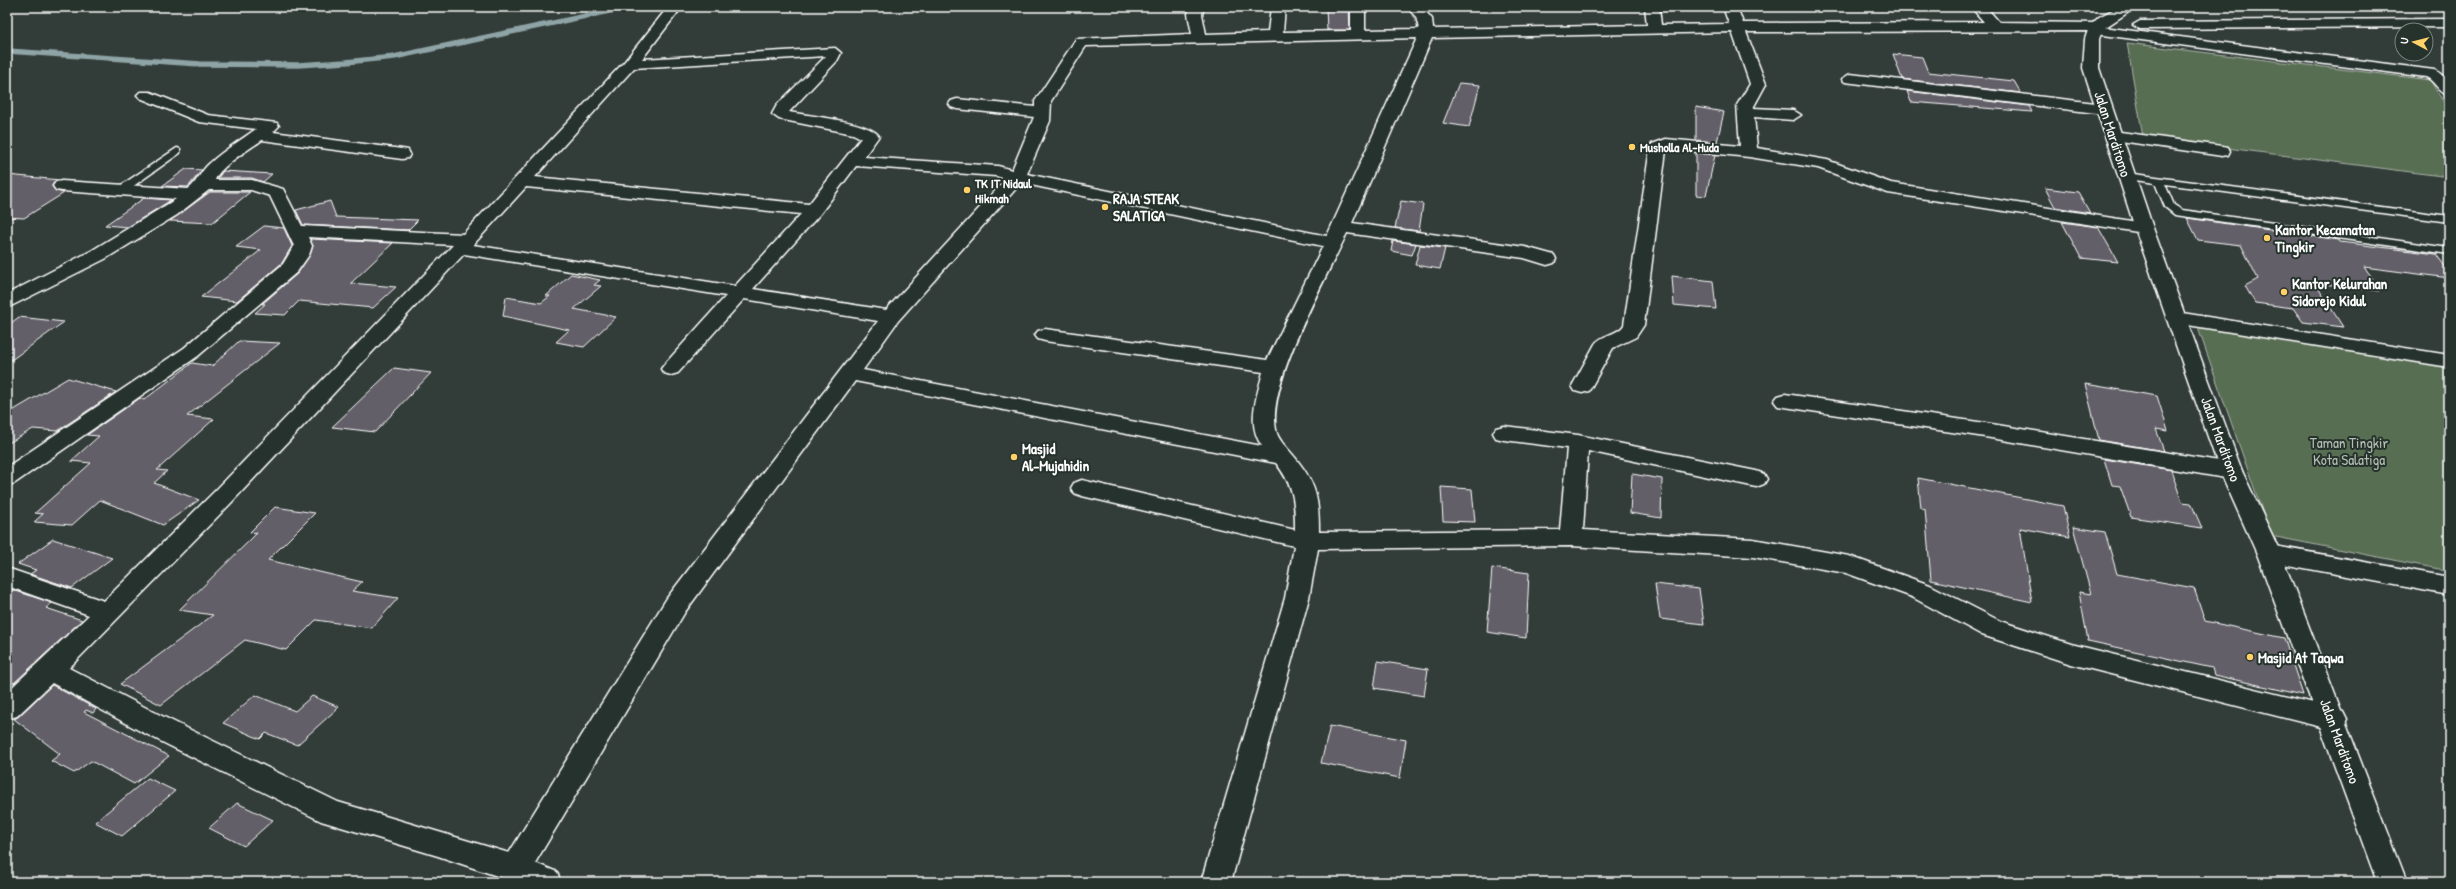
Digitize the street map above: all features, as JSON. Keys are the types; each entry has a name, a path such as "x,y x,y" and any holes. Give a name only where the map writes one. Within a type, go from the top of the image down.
{"street":[{"path":"1197,7 1195,14 1200,38"},
{"path":"1275,36 1278,7"},
{"path":"1358,7 1358,35"},
{"path":"1216,882 1296,598 1308,541 1307,501 1299,478 1268,438 1263,420 1274,367 1337,235 1426,35 1427,21 1424,15 1414,7"},
{"path":"1652,7 1654,28"},
{"path":"1730,7 1758,84 1745,105 1749,152"},
{"path":"1978,7 1995,26"},
{"path":"2096,28 2104,20 2129,7"},
{"path":"7,708 50,670 223,497 464,244 630,64 674,8"},
{"path":"516,868 676,605 850,374 891,317 1017,177 1042,122 1043,101 1081,42 1275,36 1426,35 1654,28 1995,26 2096,28 2449,23"},
{"path":"2096,28 2430,74 2438,77 2447,87"},
{"name":"Jalan Marditomo","path":"2096,28 2092,39 2091,68 2144,228 2231,471 2269,554 2333,719 2392,882"},
{"path":"630,64 823,50 833,52 832,58 783,108 780,114 870,134 871,139 814,210 741,294 671,369"},
{"path":"1850,79 2104,109"},
{"path":"7,302 98,256 144,228 199,190 215,167 261,136 271,126 205,119 145,95"},
{"path":"957,104 1042,113"},
{"path":"1745,112 1793,115"},
{"path":"261,136 402,154"},
{"path":"2113,136 2222,151"},
{"path":"1582,386 1605,344 1628,332 1634,325 1658,148 1666,144 1749,152 1821,164 1888,188 2144,228"},
{"path":"853,161 998,171 1017,177 1337,235 1525,253 1547,259"},
{"path":"522,181 814,210"},
{"path":"7,478 191,352 290,268 300,255 303,246 278,193 252,185 199,190 121,190 62,186"},
{"path":"296,231 464,244 741,294 891,317"},
{"path":"2176,318 2449,361"},
{"path":"1045,335 1274,367"},
{"path":"850,374 1282,457"},
{"path":"1785,401 1985,430 2231,471"},
{"path":"1504,433 1578,442 1756,478"},
{"path":"1571,538 1578,442"},
{"path":"1082,488 1308,541 1571,538 1753,548 1849,565 1921,591 1991,628 2042,644 2333,719"},
{"path":"2269,554 2449,586"},
{"path":"7,577 109,612"},
{"path":"50,670 150,723 331,812 438,843 516,868 546,882"}],"lane":[{"path":"121,190 177,151"},
{"path":"2126,176 2449,219"},
{"path":"2159,181 2170,207 2178,214 2449,251"}],"green space":[{"path":"2127,43 2430,80 2449,111 2449,177 2143,137"},
{"name":"Taman Tingkir Kota Salatiga","path":"2197,325 2449,367 2449,571 2271,536"}],"building":[{"path":"1326,7 1349,7 1350,30 1327,30"},
{"path":"1893,54 1922,57 1928,72 2014,81 2021,93 1902,79"},
{"path":"1459,83 1480,85 1469,127 1443,123"},
{"path":"1907,91 2029,106 2032,112 1911,102"},
{"path":"1696,107 1724,112 1717,142 1696,140"},
{"path":"1696,153 1715,155 1706,196 1696,195"},
{"path":"186,169 202,170 188,187 162,186"},
{"path":"223,171 272,174 263,182 252,178 218,178"},
{"path":"7,175 60,180 55,181 52,186 56,191 64,193 24,218 7,217"},
{"path":"2045,188 2078,192 2090,213 2055,207"},
{"path":"210,192 250,192 212,223 170,221"},
{"path":"144,198 171,200 128,227 105,225"},
{"path":"330,201 336,217 418,220 408,230 303,225 296,210"},
{"path":"1401,201 1423,204 1419,231 1395,228"},
{"path":"2187,218 2339,240 2340,242 2436,254 2449,272 2449,278 2364,267 2380,291 2315,283 2343,327 2303,322 2293,308 2255,303 2245,286 2258,279 2241,245 2198,240"},
{"path":"2062,222 2098,227 2118,262 2081,258"},
{"path":"264,226 284,228 292,246 282,263 237,301 201,297 261,250 236,247"},
{"path":"310,239 393,243 351,283 396,287 373,308 299,301 285,315 255,313 265,304 262,304 298,273 310,255 313,246"},
{"path":"1393,241 1416,244 1412,255 1391,251"},
{"path":"1420,245 1445,248 1440,269 1415,265"},
{"path":"571,274 600,280 594,285 601,286 574,309 616,317 584,347 556,342 569,330 503,316 506,297 541,303 550,296 546,296"},
{"path":"1672,276 1713,281 1716,309 1674,305"},
{"path":"19,317 64,322 7,363 7,326"},
{"path":"239,341 280,343 187,416 214,419 157,470 167,471 154,483 199,500 163,525 100,500 72,525 34,522 43,514 35,513 91,463 71,461 99,436 87,435 140,398 144,400 192,363 212,366"},
{"path":"394,368 431,373 375,432 332,427"},
{"path":"68,378 116,392 57,431 33,429 7,444 7,414"},
{"path":"2085,384 2157,396 2168,431 2156,429 2164,451 2099,440"},
{"path":"2104,459 2171,470 2182,502 2191,503 2202,528 2131,517 2120,486 2112,485"},
{"path":"1632,474 1662,479 1661,518 1630,513"},
{"path":"1918,478 2063,506 2070,537 2020,528 2032,602 1931,580 1925,509 1921,508"},
{"path":"1441,487 1472,489 1475,522 1443,521"},
{"path":"275,507 315,513 268,560 362,582 352,591 398,598 372,628 316,620 286,650 245,640 161,705 120,684 213,615 179,610 257,533 250,532"},
{"path":"2073,527 2105,532 2117,574 2194,588 2205,621 2284,638 2303,695 2214,675 2212,668 2088,641 2079,592 2091,594"},
{"path":"53,539 112,558 72,588 30,574 36,570 18,564"},
{"path":"1492,568 1529,573 1526,638 1487,632"},
{"path":"1655,584 1699,589 1704,624 1660,619"},
{"path":"10,589 52,603 46,608 82,620 14,683 7,680 7,591"},
{"path":"1378,661 1428,669 1424,696 1374,688"},
{"path":"52,685 96,709 93,713 86,710 84,712 169,756 134,784 91,761 74,773 51,761 60,754 14,719"},
{"path":"255,695 295,711 312,696 339,707 297,745 266,733 260,739 223,723"},
{"path":"1330,726 1406,740 1400,778 1321,763"},
{"path":"148,778 175,791 122,836 95,822"},
{"path":"237,803 273,820 244,846 209,828"}],"waterway":[{"path":"7,51 200,64 298,65 346,62 394,57 628,7"}],"place":[{"name":"Musholla Al-Huda","path":"1632,147"},
{"name":"TK IT Nidaul Hikmah","path":"967,190"},
{"name":"RAJA STEAK SALATIGA","path":"1105,207"},
{"name":"Kantor Kecamatan Tingkir","path":"2267,238"},
{"name":"Kantor Kelurahan Sidorejo Kidul","path":"2284,292"},
{"name":"Masjid Al-Mujahidin","path":"1014,457"},
{"name":"Masjid At Taqwa","path":"2250,657"}]}
